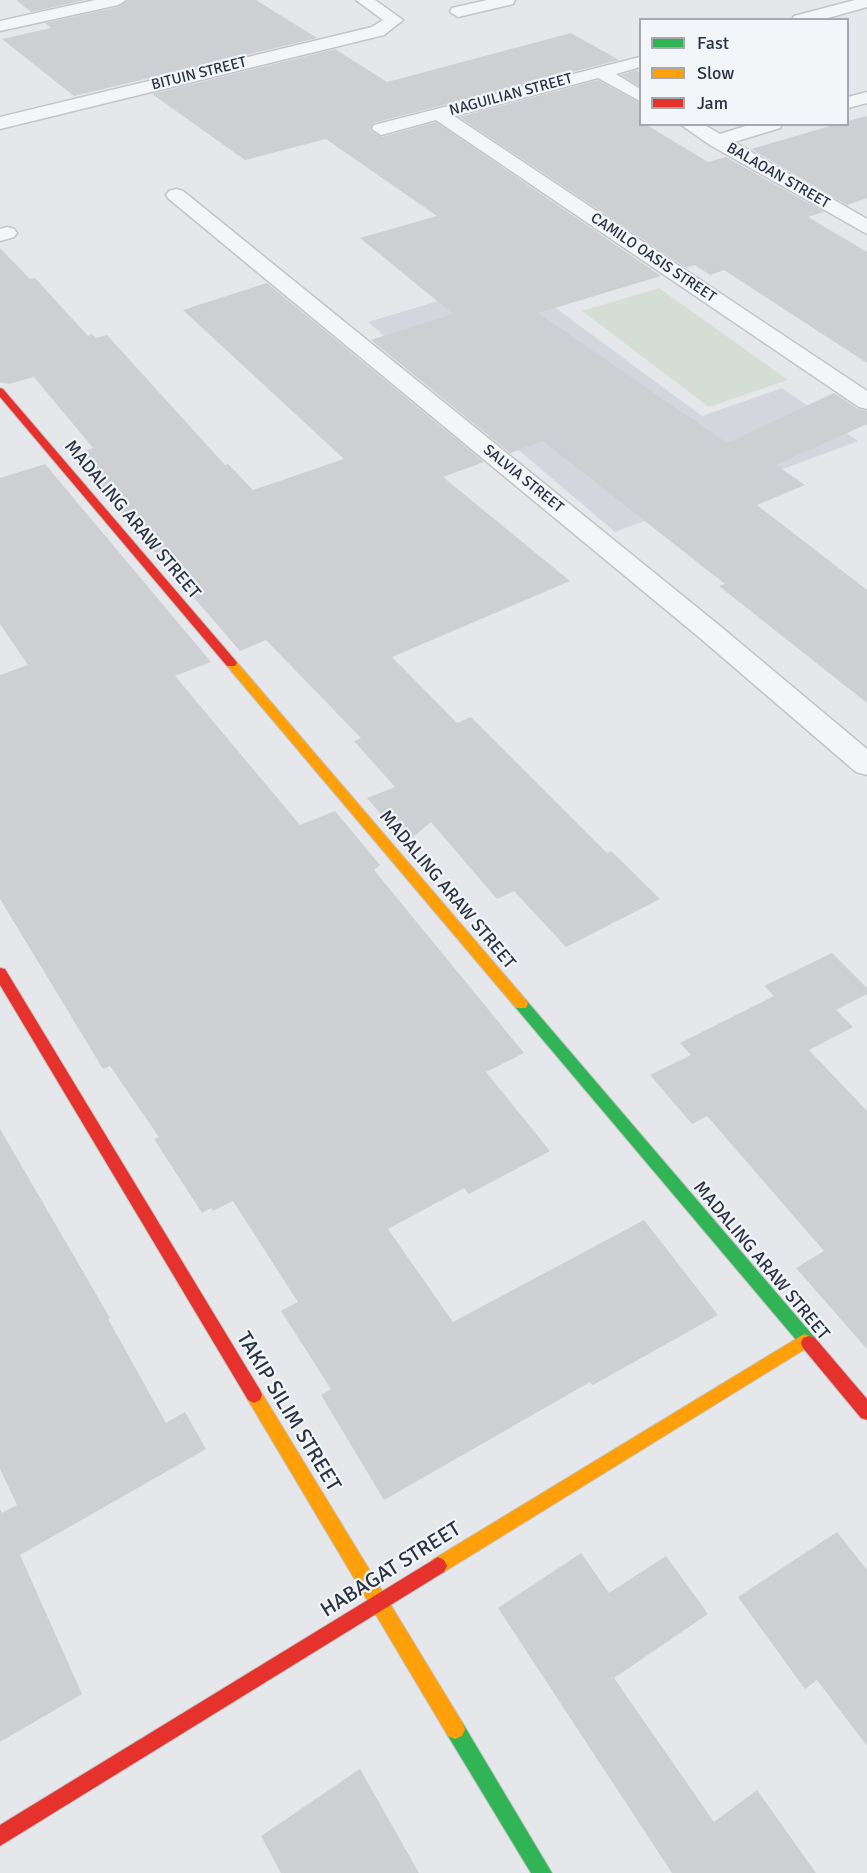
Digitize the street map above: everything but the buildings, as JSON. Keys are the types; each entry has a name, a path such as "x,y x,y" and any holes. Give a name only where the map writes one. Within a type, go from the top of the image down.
{"street":[{"path":"0,26 118,0"},
{"name":"BITUIN STREET","path":"0,123 378,31 395,20 364,0"},
{"path":"458,12 507,0"},
{"path":"807,18 867,2"},
{"name":"NAGUILIAN STREET","path":"381,129 639,62"},
{"path":"600,72 639,95"},
{"path":"849,103 867,97"},
{"name":"CAMILO OASIS STREET","path":"438,114 867,402"},
{"name":"BALAOAN STREET","path":"692,126 867,228"},
{"path":"717,141 766,126"},
{"name":"SALVIA STREET","path":"176,195 710,632 867,765"},
{"name":"MADALING ARAW STREET","path":"0,391 804,1341 867,1412"},
{"name":"TAKIP SILIM STREET","path":"0,973 542,1873"},
{"name":"HABAGAT STREET","path":"0,1836 804,1341"}],"shaded area":[{"path":"515,278 702,416 782,388 858,441 615,532 368,322"},
{"path":"659,288 788,380 709,407 582,311"}],"traffic: fast":[{"path":"521,1004 809,1343"},
{"path":"455,1729 542,1873"}],"traffic: slow":[{"path":"231,663 521,1004"},
{"path":"438,1566 804,1341"},
{"path":"254,1395 455,1729"}],"traffic: jam":[{"path":"0,391 231,663"},
{"path":"0,973 254,1395"},
{"path":"809,1343 867,1412"},
{"path":"0,1836 438,1566"}]}
